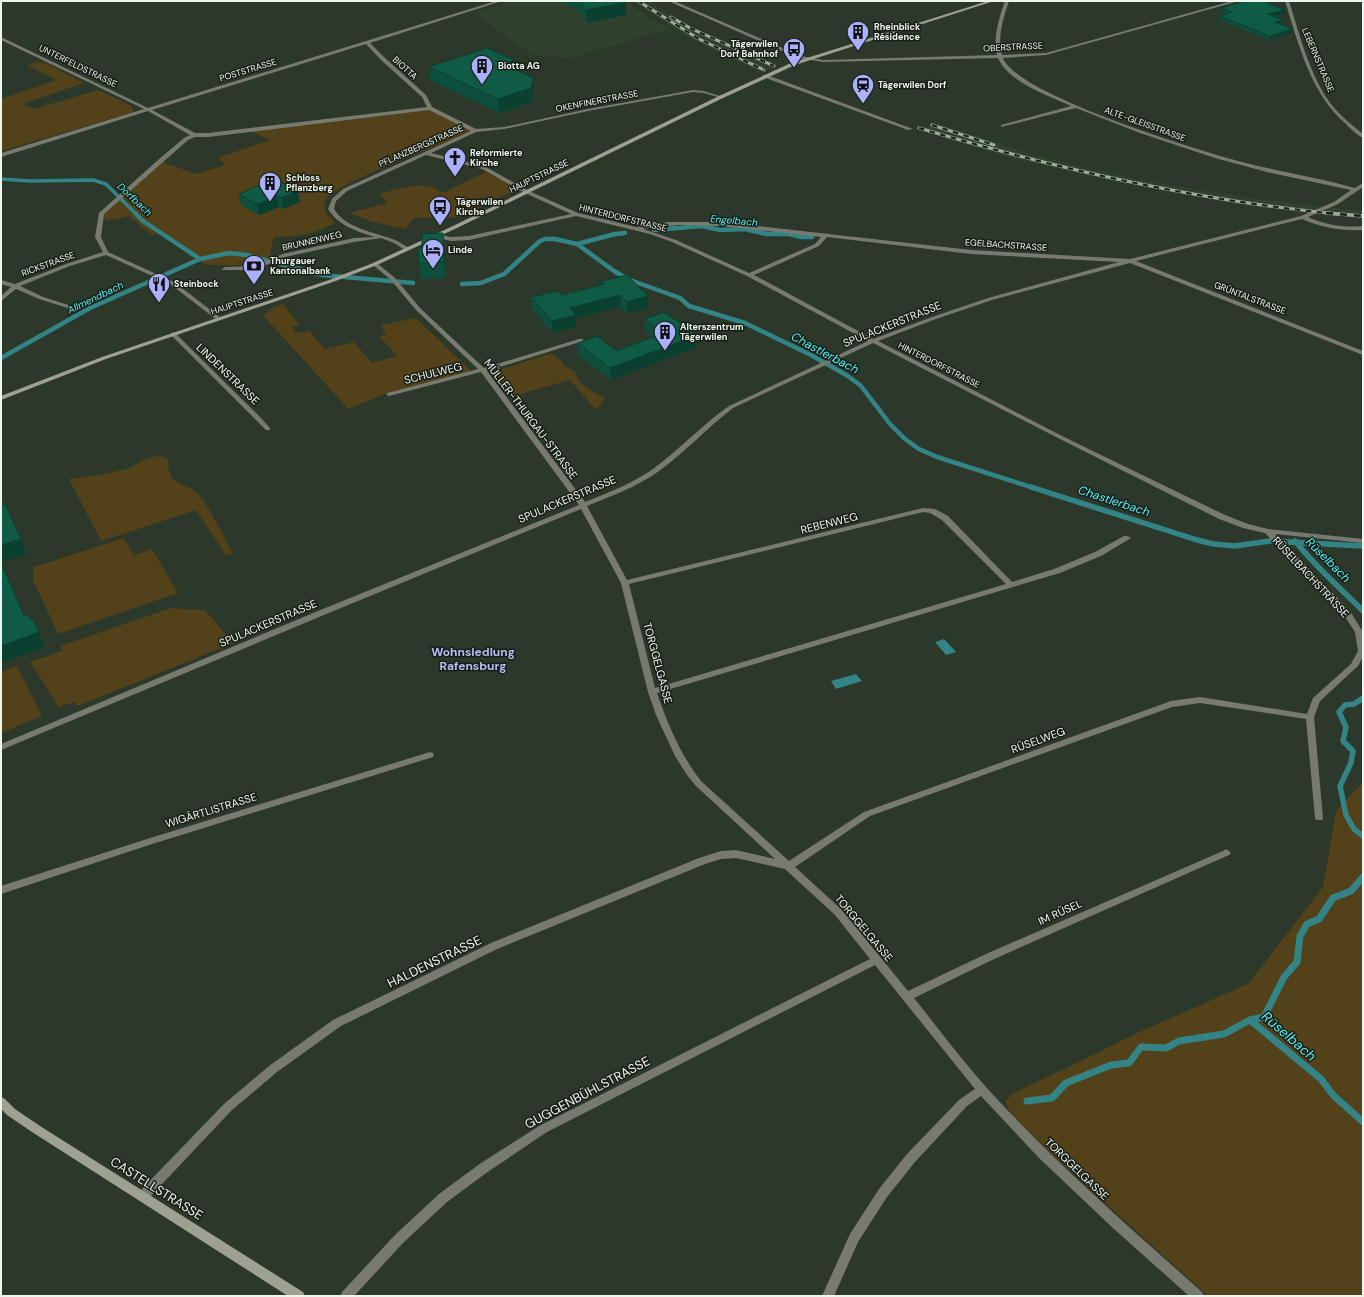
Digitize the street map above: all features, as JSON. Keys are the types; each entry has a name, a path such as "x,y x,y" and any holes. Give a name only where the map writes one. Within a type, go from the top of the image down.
{"street":[{"name":"POSTSTRASSE","path":"1,155 500,1"},
{"name":"OBERSTRASSE","path":"670,1 800,57 823,61 1000,57 1046,54 1237,1"},
{"name":"HAUPTSTRASSE","path":"1,398 104,358 331,281 375,264 436,236 765,76 807,58 992,1"},
{"path":"1000,57 999,23 1007,1"},
{"name":"LEBERNSTRASSE","path":"1287,1 1303,48 1323,95 1333,109 1363,136"},
{"name":"UNTERFELDSTRASSE","path":"1,38 187,130 194,135"},
{"name":"BIOTTA","path":"367,42 383,59 424,96 430,108"},
{"name":"ALTE-GLEISSTRASSE","path":"1000,57 1002,63 1035,88 1136,131 1185,147 1266,170 1356,190"},
{"path":"765,76 910,129"},
{"name":"OKENFINERSTRASSE","path":"475,131 504,128 588,110 694,91 721,97"},
{"path":"1003,126 1076,106"},
{"path":"219,319 172,283 106,253 98,237 101,214 160,161 186,139 194,135 215,134 430,108"},
{"name":"PFLANZBERGSTRASSE","path":"430,108 475,131"},
{"name":"PFLANZBERGSTRASSE","path":"407,249 395,242 354,228 341,221 332,210 331,206 333,200 345,190 475,131"},
{"path":"425,153 480,166 527,192 576,214"},
{"name":"EGELBACHSTRASSE","path":"635,229 646,226 687,223 722,224 971,252 1130,261 1303,217 1332,205 1363,185"},
{"name":"HINTERDORFSTRASSE","path":"436,236 451,239 469,238 576,214 635,229 674,242 749,275 873,341 1062,438 1222,517 1271,534 1363,541"},
{"path":"1303,217 1326,226 1339,228 1363,228"},
{"path":"749,275 818,245 826,236"},
{"name":"BRUNNENWEG","path":"225,269 254,268 274,259 354,240 382,237"},
{"name":"RICKSTRASSE","path":"1,299 15,286 68,265 106,253"},
{"name":"SPULACKERSTRASSE","path":"1,747 616,492 656,470 731,407 873,341 990,299 1130,261"},
{"name":"GRÜNTALSTRASSE","path":"1130,261 1363,353"},
{"name":"MÜLLER-THURGAU-STRASSE","path":"375,264 393,279 418,309 483,370 583,505"},
{"path":"1,282 76,310"},
{"name":"LINDENSTRASSE","path":"173,334 268,429"},
{"name":"SCHULWEG","path":"389,394 483,370 581,340"},
{"name":"TORGGELGASSE","path":"583,505 625,583 652,692 671,740 690,773 838,912 982,1090 1043,1154 1118,1225 1198,1296"},
{"name":"REBENWEG","path":"625,583 923,510 932,511 945,518 1011,585"},
{"name":"RÜSELBACHSTRASSE","path":"1271,534 1346,612 1359,632 1362,651 1354,666 1316,700 1310,717 1319,818"},
{"path":"652,692 1057,571 1098,554 1126,538"},
{"name":"RÜSELWEG","path":"789,866 867,814 1171,704 1200,700 1310,717"},
{"name":"WIGÄRTLISTRASSE","path":"1,890 147,842 430,755"},
{"name":"IM RÜSEL","path":"906,997 990,957 1226,853"},
{"name":"HALDENSTRASSE","path":"143,1196 228,1107 273,1069 337,1023 494,946 702,861 721,855 736,854 789,866"},
{"name":"GUGGENBÜHLSTRASSE","path":"346,1296 399,1239 443,1198 485,1166 543,1129 876,960"},
{"path":"828,1296 854,1238 883,1193 911,1158 963,1103 982,1090"},
{"name":"CASTELLSTRASSE","path":"1,1102 11,1112 36,1129 300,1296"}],"shaded area":[{"path":"511,1 626,1 646,16 671,29 570,58 535,55 519,46 474,12"},
{"path":"633,1 651,1 668,14 703,32 777,64 761,72 720,54 677,30"},
{"path":"37,62 48,64 84,83 22,104 34,109 98,90 131,106 134,112 1,151 1,99 57,80 27,65"},
{"path":"430,108 475,131 396,162 351,182 335,191 327,198 325,208 327,214 335,222 313,233 298,236 274,237 271,248 271,257 251,265 206,265 161,233 152,235 129,216 107,221 101,214 160,161 196,174 225,165 218,158 270,140 249,130"},
{"path":"938,124 1034,155 1112,174 1168,185 1250,198 1363,211 1363,218 1241,205 1113,181 1019,160 915,129"},
{"path":"486,172 518,189 460,217 414,218 405,229 373,222 349,213 388,203 380,194 385,192 422,186 445,192"},
{"path":"283,304 299,324 292,327 297,333 309,331 325,349 354,342 372,363 397,356 379,336 386,335 380,325 416,318 471,371 390,392 348,409 262,314"},
{"path":"550,354 554,355 563,365 575,372 579,381 585,387 605,398 596,410 570,380 511,397 494,375 502,369"},
{"path":"158,456 164,457 168,460 170,475 173,479 196,492 200,497 233,554 226,555 196,510 101,541 69,479 122,470"},
{"path":"124,538 134,555 152,549 178,593 58,634 33,580 34,567"},
{"path":"171,608 205,610 233,643 78,706 75,702 59,707 30,662 62,651 60,646"},
{"path":"17,666 42,716 1,733 1,672"},
{"path":"1363,782 1363,1296 1208,1296 1060,1162 1013,1116 1005,1102 1011,1095 1137,1033 1248,984 1323,887 1336,811"}],"water":[{"path":"944,639 956,652 946,655 935,642"},
{"path":"856,674 862,681 836,689 831,681"}],"building":[{"path":"580,1 625,1 626,2 586,10"},
{"path":"1244,1 1263,1 1285,10 1268,14 1283,20 1275,22 1293,29 1270,36 1219,16 1232,12 1222,8"},
{"path":"487,48 514,60 503,64 533,78 531,88 498,99 429,67"},
{"path":"275,179 298,191 281,198 277,196 257,204 239,194"},
{"path":"443,233 444,262 419,264 418,248 422,248 422,234"},
{"path":"627,275 648,296 627,302 620,295 570,308 576,315 552,321 531,297 557,291 562,295 605,284 602,281"},
{"path":"664,312 698,335 610,368 578,343 597,336 616,351 664,333 645,319"},
{"path":"5,504 21,539 1,545 1,505"},
{"path":"1,562 24,616 28,615 31,620 33,619 39,632 1,646"}],"waterway":[{"name":"Dorfbach","path":"1,179 30,181 93,180 106,184 143,221 200,259"},
{"name":"Engelbach","path":"654,230 702,226 720,230 745,229 767,234 789,234 801,237 812,237"},
{"name":"Engelbach","path":"577,244 615,234 625,233"},
{"name":"Chastlerbach","path":"462,284 481,283 504,274 540,241 545,239 555,239 577,244"},
{"name":"Chastlerbach","path":"577,244 614,271 630,280 680,298 689,306 745,323 811,355 848,376 861,386 890,424 905,439 919,449 937,457 1034,488"},
{"name":"Chastlerbach","path":"200,259 229,253 246,255 322,275 413,283"},
{"name":"Allmendbach","path":"1,358 90,308 200,259"},
{"name":"Chastlerbach","path":"1031,487 1197,540 1214,544 1235,546 1270,541 1296,542"},
{"name":"Chastlerbach","path":"1296,542 1363,546"},
{"name":"Rüselbach","path":"1296,542 1319,568 1363,611"},
{"name":"Rüselbach","path":"1363,698 1354,704 1345,705 1339,712 1346,727 1343,741 1353,751 1351,763 1340,786 1346,815 1354,829 1363,836"},
{"name":"Rüselbach","path":"1250,1020 1264,1017 1284,977 1297,962 1300,936 1307,924 1319,919 1333,898 1351,891 1363,877"},
{"path":"1027,1101 1052,1098 1066,1083 1111,1065 1129,1063 1141,1047 1166,1048 1179,1041 1224,1034 1250,1020"},
{"name":"Rüselbach","path":"1250,1020 1321,1079 1333,1095 1363,1122"}],"railway":[{"path":"638,1 699,39 764,70"},
{"path":"671,17 690,28 774,66"},
{"path":"932,125 994,145"},
{"path":"919,128 1022,157 1126,181 1231,200 1334,214"},
{"path":"1326,213 1334,214"},
{"path":"1334,214 1363,216"}],"place":[{"name":"Rheinblick Résidence","path":"858,52"},
{"name":"Tägerwilen Dorf Bahnhof","path":"794,68"},
{"name":"Biotta AG","path":"482,86"},
{"name":"Tägerwilen Dorf","path":"863,104"},
{"name":"Reformierte Kirche","path":"455,178"},
{"name":"Schloss Pflanzberg","path":"270,202"},
{"name":"Tägerwilen Kirche","path":"440,226"},
{"name":"Linde","path":"433,270"},
{"name":"Thurgauer Kantonalbank","path":"254,286"},
{"name":"Steinbock","path":"159,304"},
{"name":"Alterszentrum Tägerwilen","path":"665,352"}],"district":[{"name":"Wohnsiedlung Rafensburg","path":"473,659"}]}
